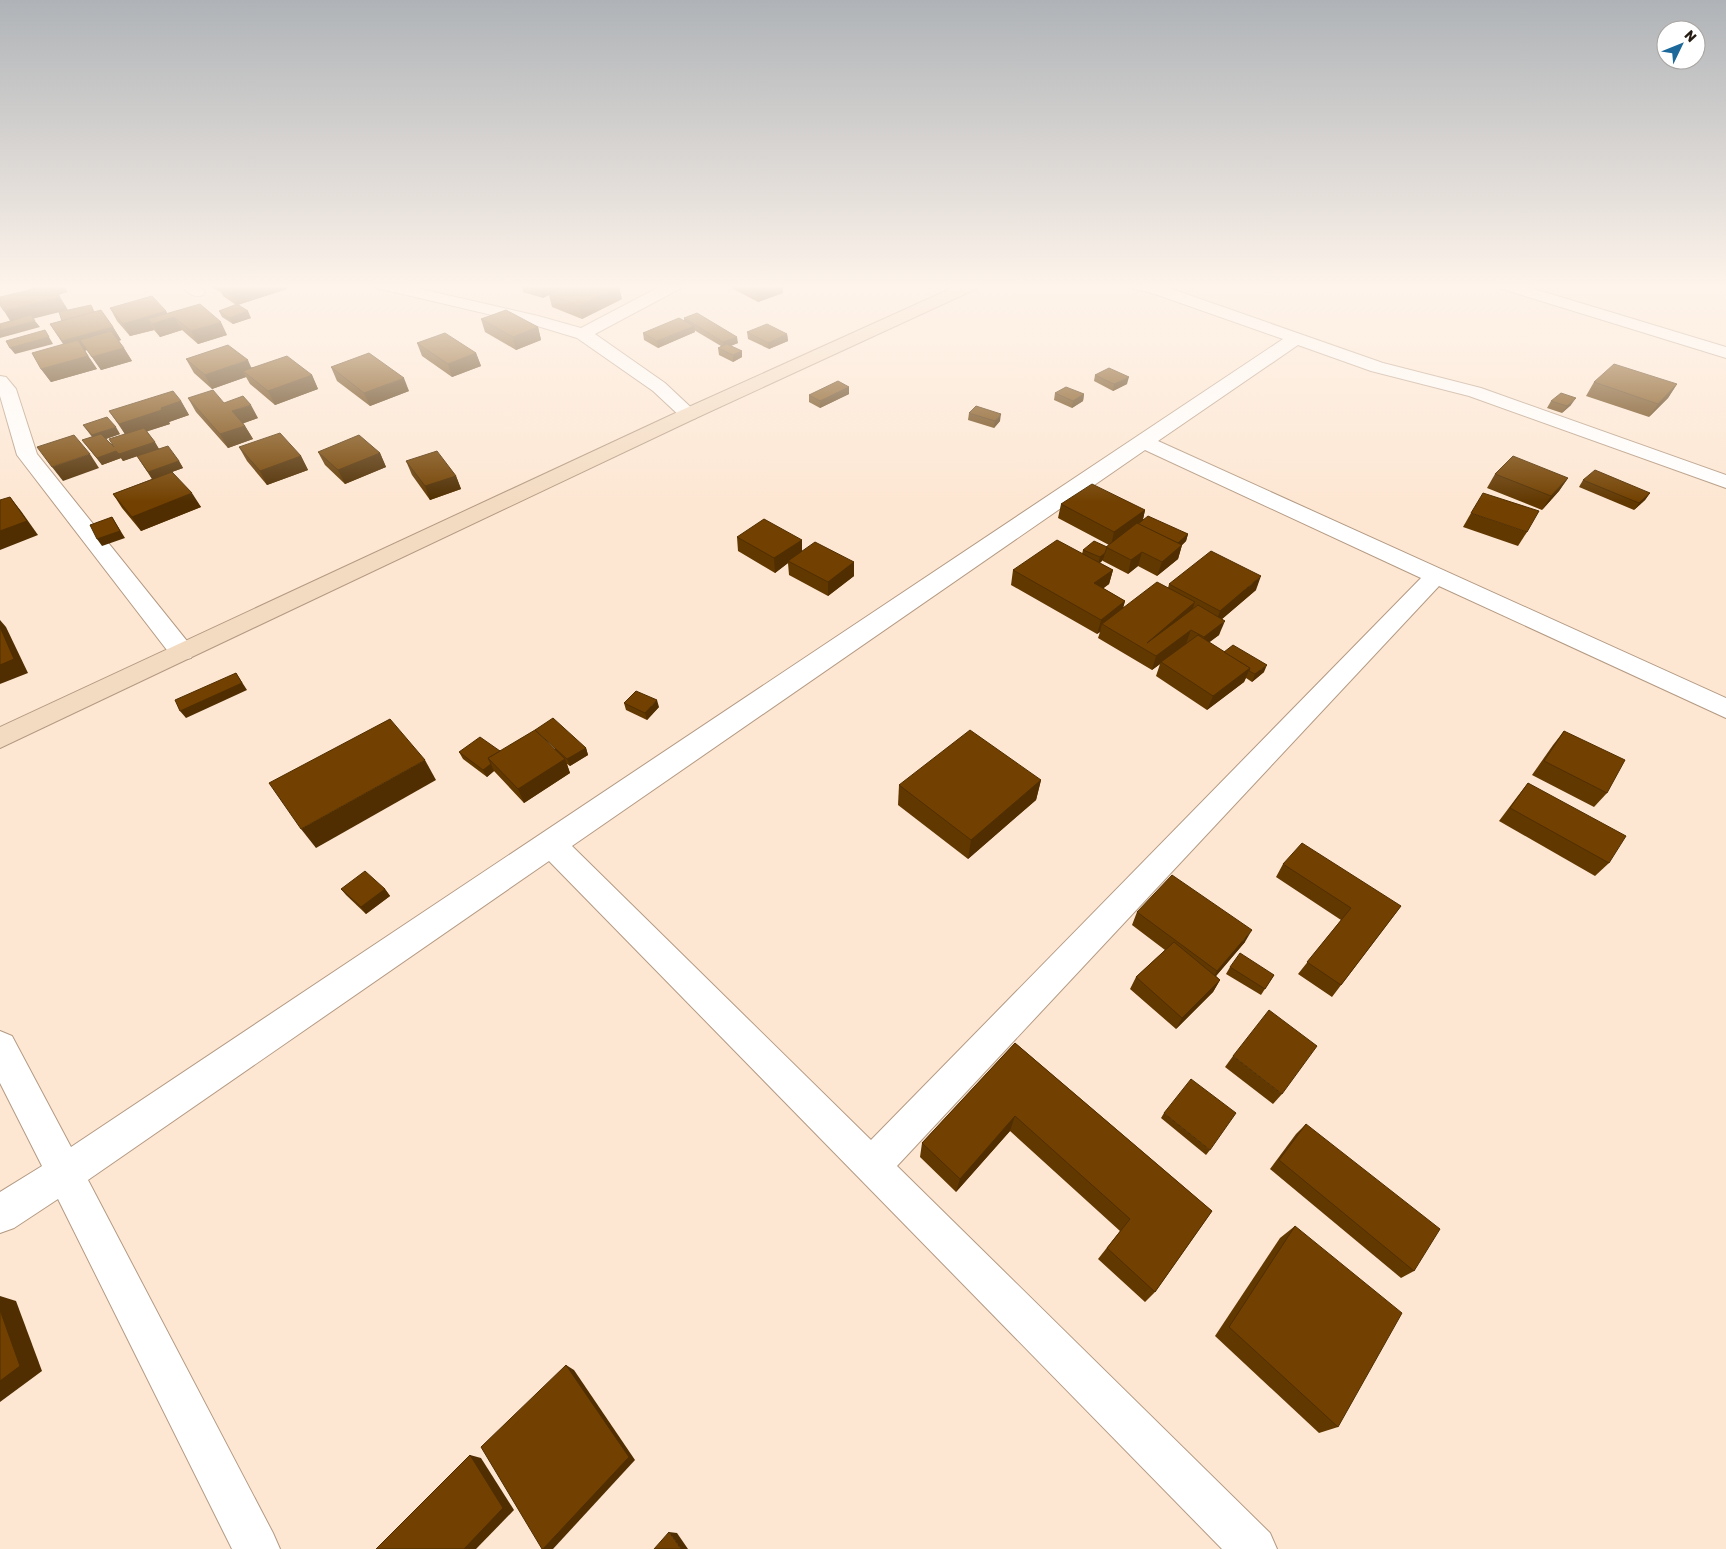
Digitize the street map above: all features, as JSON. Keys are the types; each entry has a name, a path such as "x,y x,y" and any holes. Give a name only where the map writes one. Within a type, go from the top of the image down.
{"street":[{"path":"616,357 659,387 689,414"},
{"path":"0,738 813,357"},
{"path":"0,1214 65,1173 1268,357"},
{"path":"1351,357 1378,367 1475,392 1726,482"},
{"path":"0,381 7,389 27,454 182,652"},
{"path":"1144,442 1726,710"},
{"path":"872,1166 1436,576"},
{"path":"551,844 1254,1549"},
{"path":"0,1047 257,1549"}],"building":[{"path":"34,357 83,357 41,369"},
{"path":"191,357 244,357 248,360 205,375 186,359"},
{"path":"283,357 289,357 312,375 268,391 243,371"},
{"path":"357,357 375,357 404,378 364,393 331,367"},
{"path":"438,357 465,357 448,364"},
{"path":"1614,364 1677,384 1658,404 1594,382"},
{"path":"1109,368 1129,377 1114,384 1095,375"},
{"path":"838,381 849,387 820,401 809,395"},
{"path":"1066,387 1084,394 1073,401 1055,393"},
{"path":"213,390 224,403 243,396 251,405 232,411 245,426 220,434 188,398"},
{"path":"173,391 181,401 161,408 162,410 119,424 109,411"},
{"path":"1561,393 1576,398 1567,406 1551,401"},
{"path":"976,406 1001,414 995,421 969,413"},
{"path":"107,417 116,427 92,435 83,425"},
{"path":"144,428 155,442 119,454 116,451 97,458 82,440 101,434 114,447 109,439"},
{"path":"280,433 301,456 260,471 239,447"},
{"path":"74,435 90,454 52,467 37,447"},
{"path":"359,435 380,453 338,470 318,452"},
{"path":"168,446 179,461 148,472 137,456"},
{"path":"437,451 456,476 425,486 406,461"},
{"path":"1513,456 1568,478 1551,496 1495,474"},
{"path":"1595,470 1650,493 1639,503 1583,480"},
{"path":"172,472 192,493 132,517 113,494"},
{"path":"1092,484 1145,510 1114,532 1061,504"},
{"path":"1483,493 1539,511 1527,532 1471,513"},
{"path":"10,497 27,521 0,531 0,500"},
{"path":"1148,516 1188,534 1178,543 1138,524"},
{"path":"112,517 120,531 97,539 90,525"},
{"path":"764,519 802,540 774,558 737,537"},
{"path":"1137,523 1182,545 1162,562 1142,552 1131,560 1106,547"},
{"path":"1057,540 1113,570 1094,583 1125,601 1101,620 1013,570"},
{"path":"1094,541 1107,547 1105,553 1100,557 1083,550"},
{"path":"815,542 854,562 828,582 788,561"},
{"path":"1211,551 1261,576 1220,611 1169,584"},
{"path":"1157,582 1195,602 1147,643 1198,605 1225,621 1204,637 1191,630 1156,656 1102,624"},
{"path":"0,627 14,659 0,665"},
{"path":"1198,635 1250,668 1213,696 1161,662"},
{"path":"1233,645 1267,665 1255,674 1249,671 1250,668 1224,652"},
{"path":"236,673 242,683 180,711 175,700"},
{"path":"636,691 657,700 645,713 624,703"},
{"path":"553,718 586,748 567,759 535,730"},
{"path":"390,719 425,760 301,829 269,783"},
{"path":"535,730 565,759 518,789 488,758"},
{"path":"970,730 1041,780 971,840 899,785"},
{"path":"1564,731 1625,760 1607,793 1544,761"},
{"path":"480,737 500,751 488,758 491,764 483,770 459,752"},
{"path":"1528,783 1626,836 1609,863 1510,808"},
{"path":"1302,843 1401,906 1341,985 1307,962 1351,908 1283,864"},
{"path":"365,871 385,889 361,907 341,889"},
{"path":"1172,875 1252,930 1217,971 1137,912"},
{"path":"1174,942 1220,980 1182,1018 1136,977"},
{"path":"1240,953 1274,975 1265,989 1230,967"},
{"path":"1269,1010 1317,1046 1282,1094 1233,1056"},
{"path":"1015,1043 1212,1211 1155,1292 1107,1248 1130,1219 1015,1116 960,1179 922,1143"},
{"path":"1191,1079 1236,1113 1210,1150 1164,1113"},
{"path":"1306,1124 1440,1229 1414,1271 1279,1160"},
{"path":"1295,1226 1402,1313 1338,1427 1229,1327"},
{"path":"0,1310 20,1366 0,1381"},
{"path":"566,1365 629,1457 542,1549 481,1447"},
{"path":"470,1455 503,1508 464,1549 376,1549"},
{"path":"669,1532 681,1549 654,1549"}]}
